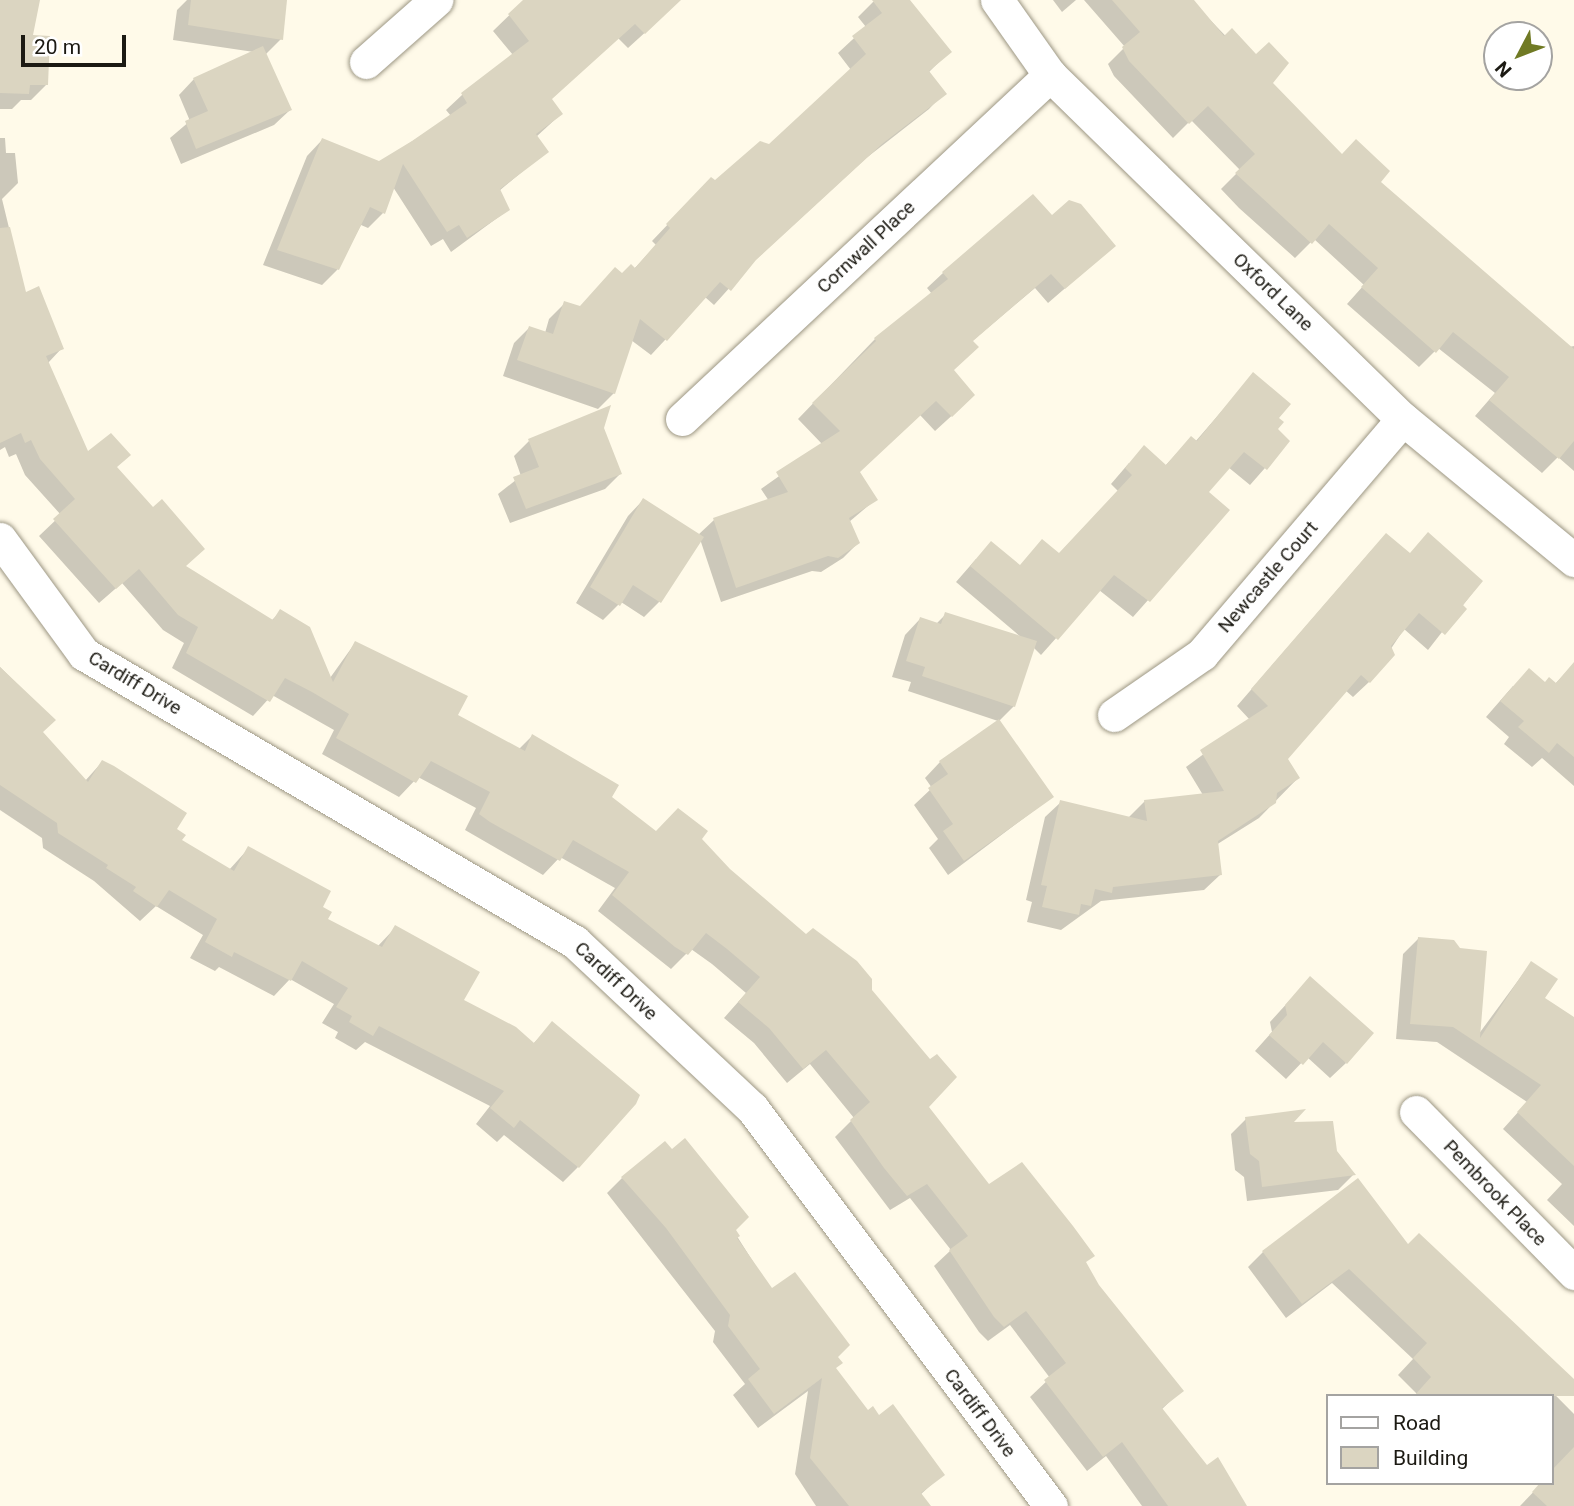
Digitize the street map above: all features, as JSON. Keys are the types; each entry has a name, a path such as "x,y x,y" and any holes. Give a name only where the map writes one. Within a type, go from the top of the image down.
{"street":[{"path":"366,62 436,0"},
{"name":"Oxford Lane","path":"997,0 1050,75 1403,419 1574,561"},
{"name":"Cornwall Place","path":"682,419 1050,75"},
{"name":"Newcastle Court","path":"1114,715 1202,654 1403,419"},
{"name":"Cardiff Drive","path":"0,539 84,654 575,942 752,1108 1051,1506"},
{"name":"Pembrook Place","path":"1416,1112 1574,1273"}],"building":[{"path":"0,0 40,0 33,35 50,36 48,85 30,85 29,94 0,93"},
{"path":"191,0 287,0 283,40 188,25"},
{"path":"523,0 681,0 645,34 635,24 552,99 563,114 536,134 549,152 500,189 510,210 467,238 459,225 447,232 403,164 385,214 370,207 339,270 277,250 322,138 379,161 412,141 467,103 461,93 529,41 508,14"},
{"path":"872,0 910,0 952,52 929,71 947,94 882,144 756,260 731,291 720,282 667,341 640,319 615,394 517,360 529,326 553,334 564,301 580,306 615,267 622,273 631,264 635,268 670,228 666,224 711,177 715,180 760,141 769,144 866,54 852,36 882,13"},
{"path":"1112,0 1194,0 1224,36 1232,28 1256,54 1269,42 1289,63 1273,83 1342,154 1356,139 1390,171 1381,182 1574,349 1574,441 1559,459 1489,400 1509,377 1453,332 1436,353 1361,287 1378,268 1329,224 1312,244 1235,173 1255,154 1208,106 1189,124 1129,61 1122,47 1140,32"},
{"path":"263,46 292,110 196,149 185,121 208,111 193,78"},
{"path":"1033,194 1052,215 1069,200 1081,204 1116,246 1065,289 1051,274 973,341 979,347 954,370 975,395 952,417 936,401 860,472 878,500 849,518 860,543 838,558 828,556 736,588 713,518 788,492 776,472 840,431 812,403 876,341 874,338 948,279 942,272"},
{"path":"10,227 26,292 39,286 64,349 46,356 88,451 111,433 131,455 117,467 153,507 162,499 205,549 186,566 273,620 280,609 310,627 333,682 355,641 468,696 458,715 525,751 532,734 619,785 612,797 656,831 678,808 708,831 702,839 730,869 806,934 813,928 857,961 872,979 872,990 930,1059 937,1054 957,1077 929,1107 989,1184 1022,1162 1095,1256 1086,1262 1099,1285 1184,1391 1162,1408 1207,1465 1218,1457 1247,1506 1168,1506 1122,1442 1103,1457 1044,1380 1066,1363 1026,1311 1004,1327 994,1317 949,1250 968,1236 927,1184 907,1196 884,1168 850,1120 870,1102 826,1050 803,1069 769,1028 738,1002 760,977 727,949 706,933 688,955 675,947 612,895 629,872 573,840 560,861 490,822 479,814 490,792 431,761 416,783 336,738 349,714 312,692 285,678 270,702 186,653 198,627 178,615 139,569 116,589 53,519 75,499 40,459 31,440 25,443 21,433 0,443 0,228"},
{"path":"1253,372 1291,404 1279,418 1284,422 1278,429 1290,441 1267,470 1244,452 1209,492 1230,510 1150,602 1114,575 1058,640 970,566 991,541 1020,565 1042,539 1059,553 1132,475 1125,468 1144,445 1166,465 1191,436 1197,441"},
{"path":"611,405 604,428 622,474 526,509 513,477 539,467 528,439"},
{"path":"643,498 704,537 661,603 633,585 620,606 590,587"},
{"path":"1428,532 1483,581 1463,605 1467,609 1445,635 1419,613 1391,646 1395,655 1370,683 1361,675 1288,759 1300,778 1277,793 1276,803 1218,841 1222,875 1113,887 1112,893 1095,889 1091,906 1081,904 1079,915 1042,907 1047,886 1041,885 1060,800 1147,821 1144,800 1224,791 1200,750 1268,706 1251,689 1386,533 1410,553"},
{"path":"945,612 1037,641 1015,707 922,676 925,667 906,661 920,617 941,624"},
{"path":"1574,662 1574,757 1557,743 1549,753 1518,727 1524,721 1500,701 1529,668 1545,682 1549,677 1556,683"},
{"path":"0,667 56,720 43,732 88,782 102,760 187,813 177,829 186,835 182,840 234,871 248,846 331,891 323,907 332,912 328,919 382,947 395,925 480,972 464,1000 516,1027 534,1043 552,1021 640,1095 636,1104 579,1168 520,1120 514,1128 490,1108 504,1091 379,1026 373,1036 349,1022 352,1016 336,1007 348,988 302,961 291,981 234,952 232,957 205,942 217,919 169,890 157,907 133,891 136,887 106,868 108,865 58,833 57,823 0,785"},
{"path":"999,719 1054,797 964,861 943,831 953,824 928,788 948,774 939,761"},
{"path":"1418,937 1454,940 1460,948 1487,951 1480,1038 1531,961 1558,979 1545,998 1574,1017 1574,1166 1517,1112 1541,1085 1453,1027 1410,1024"},
{"path":"1310,976 1374,1033 1347,1064 1323,1042 1303,1065 1269,1035 1287,1015 1285,1005"},
{"path":"1306,1109 1294,1122 1333,1121 1337,1151 1356,1175 1262,1187 1259,1161 1250,1154 1245,1117"},
{"path":"685,1138 749,1217 736,1230 740,1236 737,1238 772,1288 795,1272 850,1345 838,1357 843,1363 836,1368 868,1410 873,1406 879,1415 893,1404 945,1475 921,1493 931,1506 849,1506 810,1458 822,1378 774,1414 748,1379 760,1369 728,1326 730,1315 666,1228 621,1177 665,1141 672,1149"},
{"path":"1358,1178 1408,1244 1419,1233 1574,1379 1574,1396 1416,1394 1431,1377 1413,1358 1427,1343 1349,1269 1302,1304 1262,1251"},
{"path":"1574,1447 1574,1506 1547,1506 1532,1492 1538,1485 1553,1485 1553,1469"}]}
